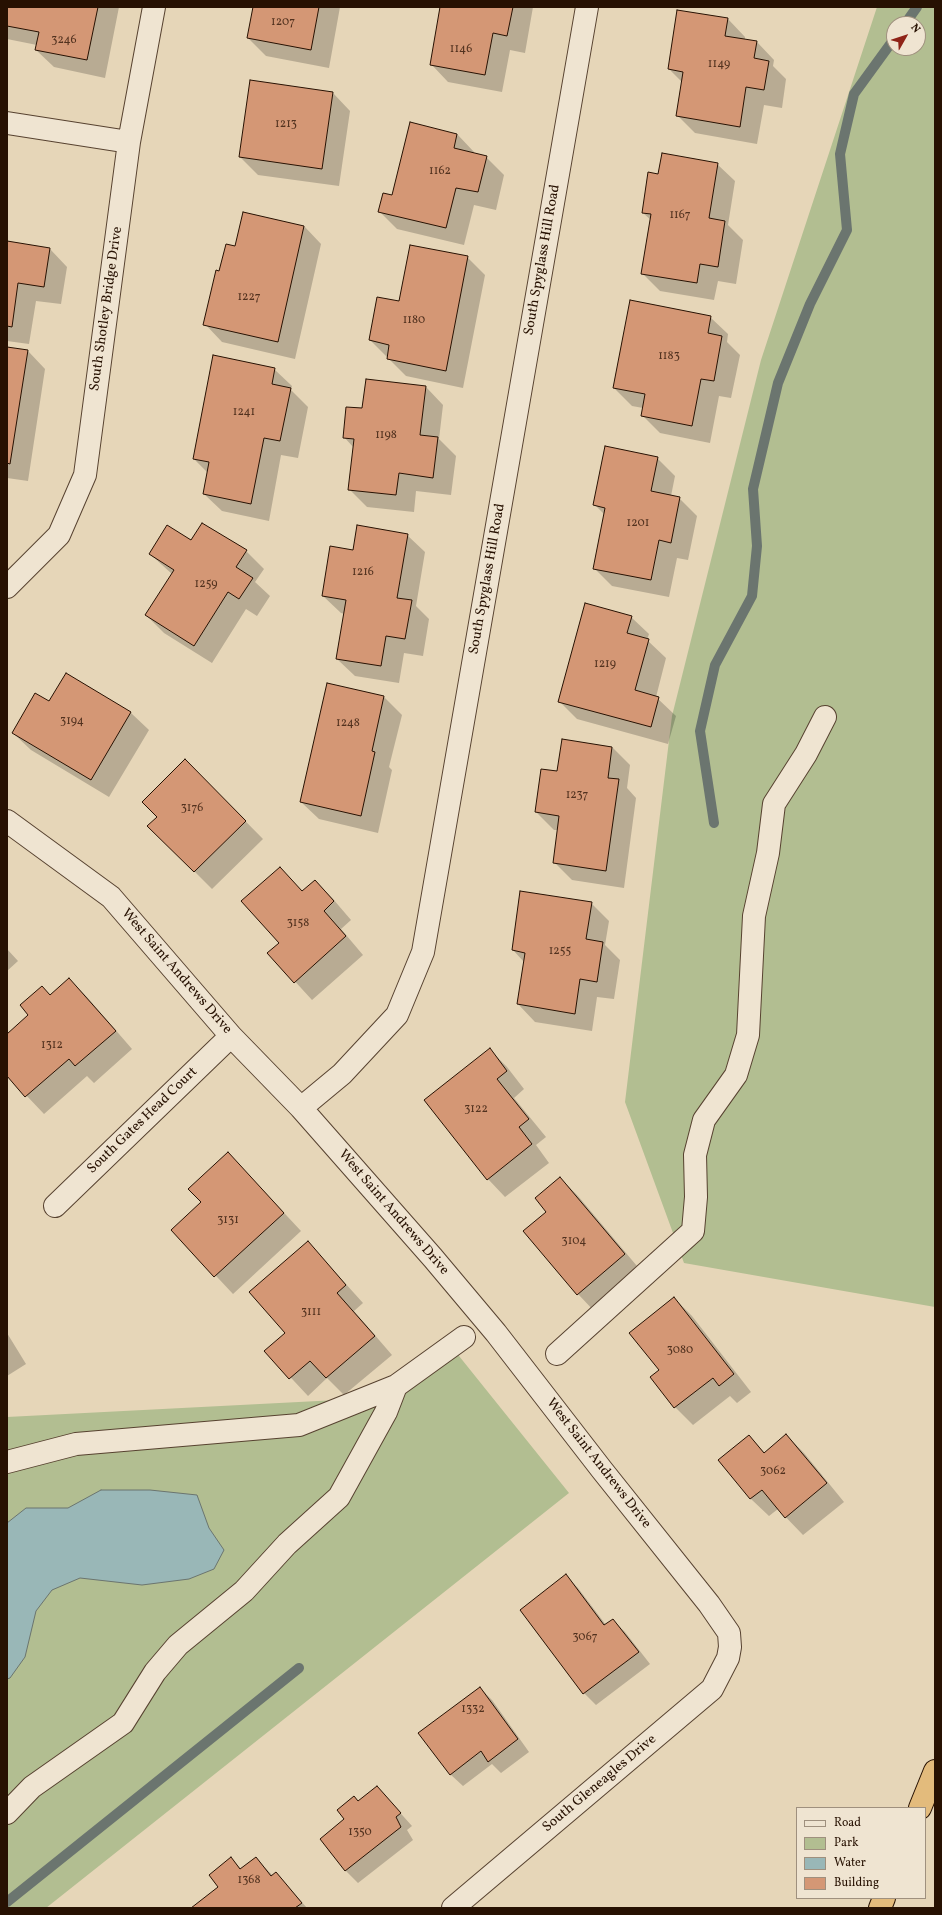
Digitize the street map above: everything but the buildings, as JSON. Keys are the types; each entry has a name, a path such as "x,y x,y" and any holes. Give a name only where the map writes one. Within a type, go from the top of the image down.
{"highway":[{"path":"920,1807 935,1771"}],"street":[{"name":"South Shotley Bridge Drive","path":"7,587 59,535 85,475 129,142 154,7"},
{"name":"South Spyglass Hill Road","path":"301,1108 342,1074 397,1015 423,952 587,7"},
{"path":"7,123 129,142"},
{"path":"557,1354 694,1231 696,1197 695,1155 704,1120 736,1075 748,1035 754,916 768,853 774,804 806,754 826,717"},
{"name":"West Saint Andrews Drive","path":"7,821 111,897 231,1036 301,1108 433,1258 496,1333 602,1470 722,1620 729,1633 730,1647"},
{"name":"South Gates Head Court","path":"55,1206 231,1036"},
{"path":"7,1462 76,1444 299,1425 396,1386 464,1337"},
{"path":"7,1813 32,1787 123,1723 156,1672 178,1645 244,1591 287,1544 340,1497 386,1412 396,1386"},
{"name":"South Gleneagles Drive","path":"453,1908 712,1689 728,1658 730,1647"}],"green space":[{"path":"877,7 935,7 935,1307 684,1263 625,1102 672,716 761,360"},
{"path":"451,1346 569,1493 46,1908 7,1908 7,1417 357,1399"}],"water":[{"path":"101,1490 150,1490 197,1495 209,1528 224,1550 214,1569 189,1579 142,1585 80,1578 52,1590 36,1611 25,1657 10,1678 7,1679 7,1523 26,1508 68,1508"}],"waterway":[{"path":"911,16 917,7"},
{"path":"714,823 700,731 715,665 752,596 757,546 753,489 778,383 810,304 847,230 840,154 854,94 886,50"},
{"path":"7,1902 299,1668"}]}
